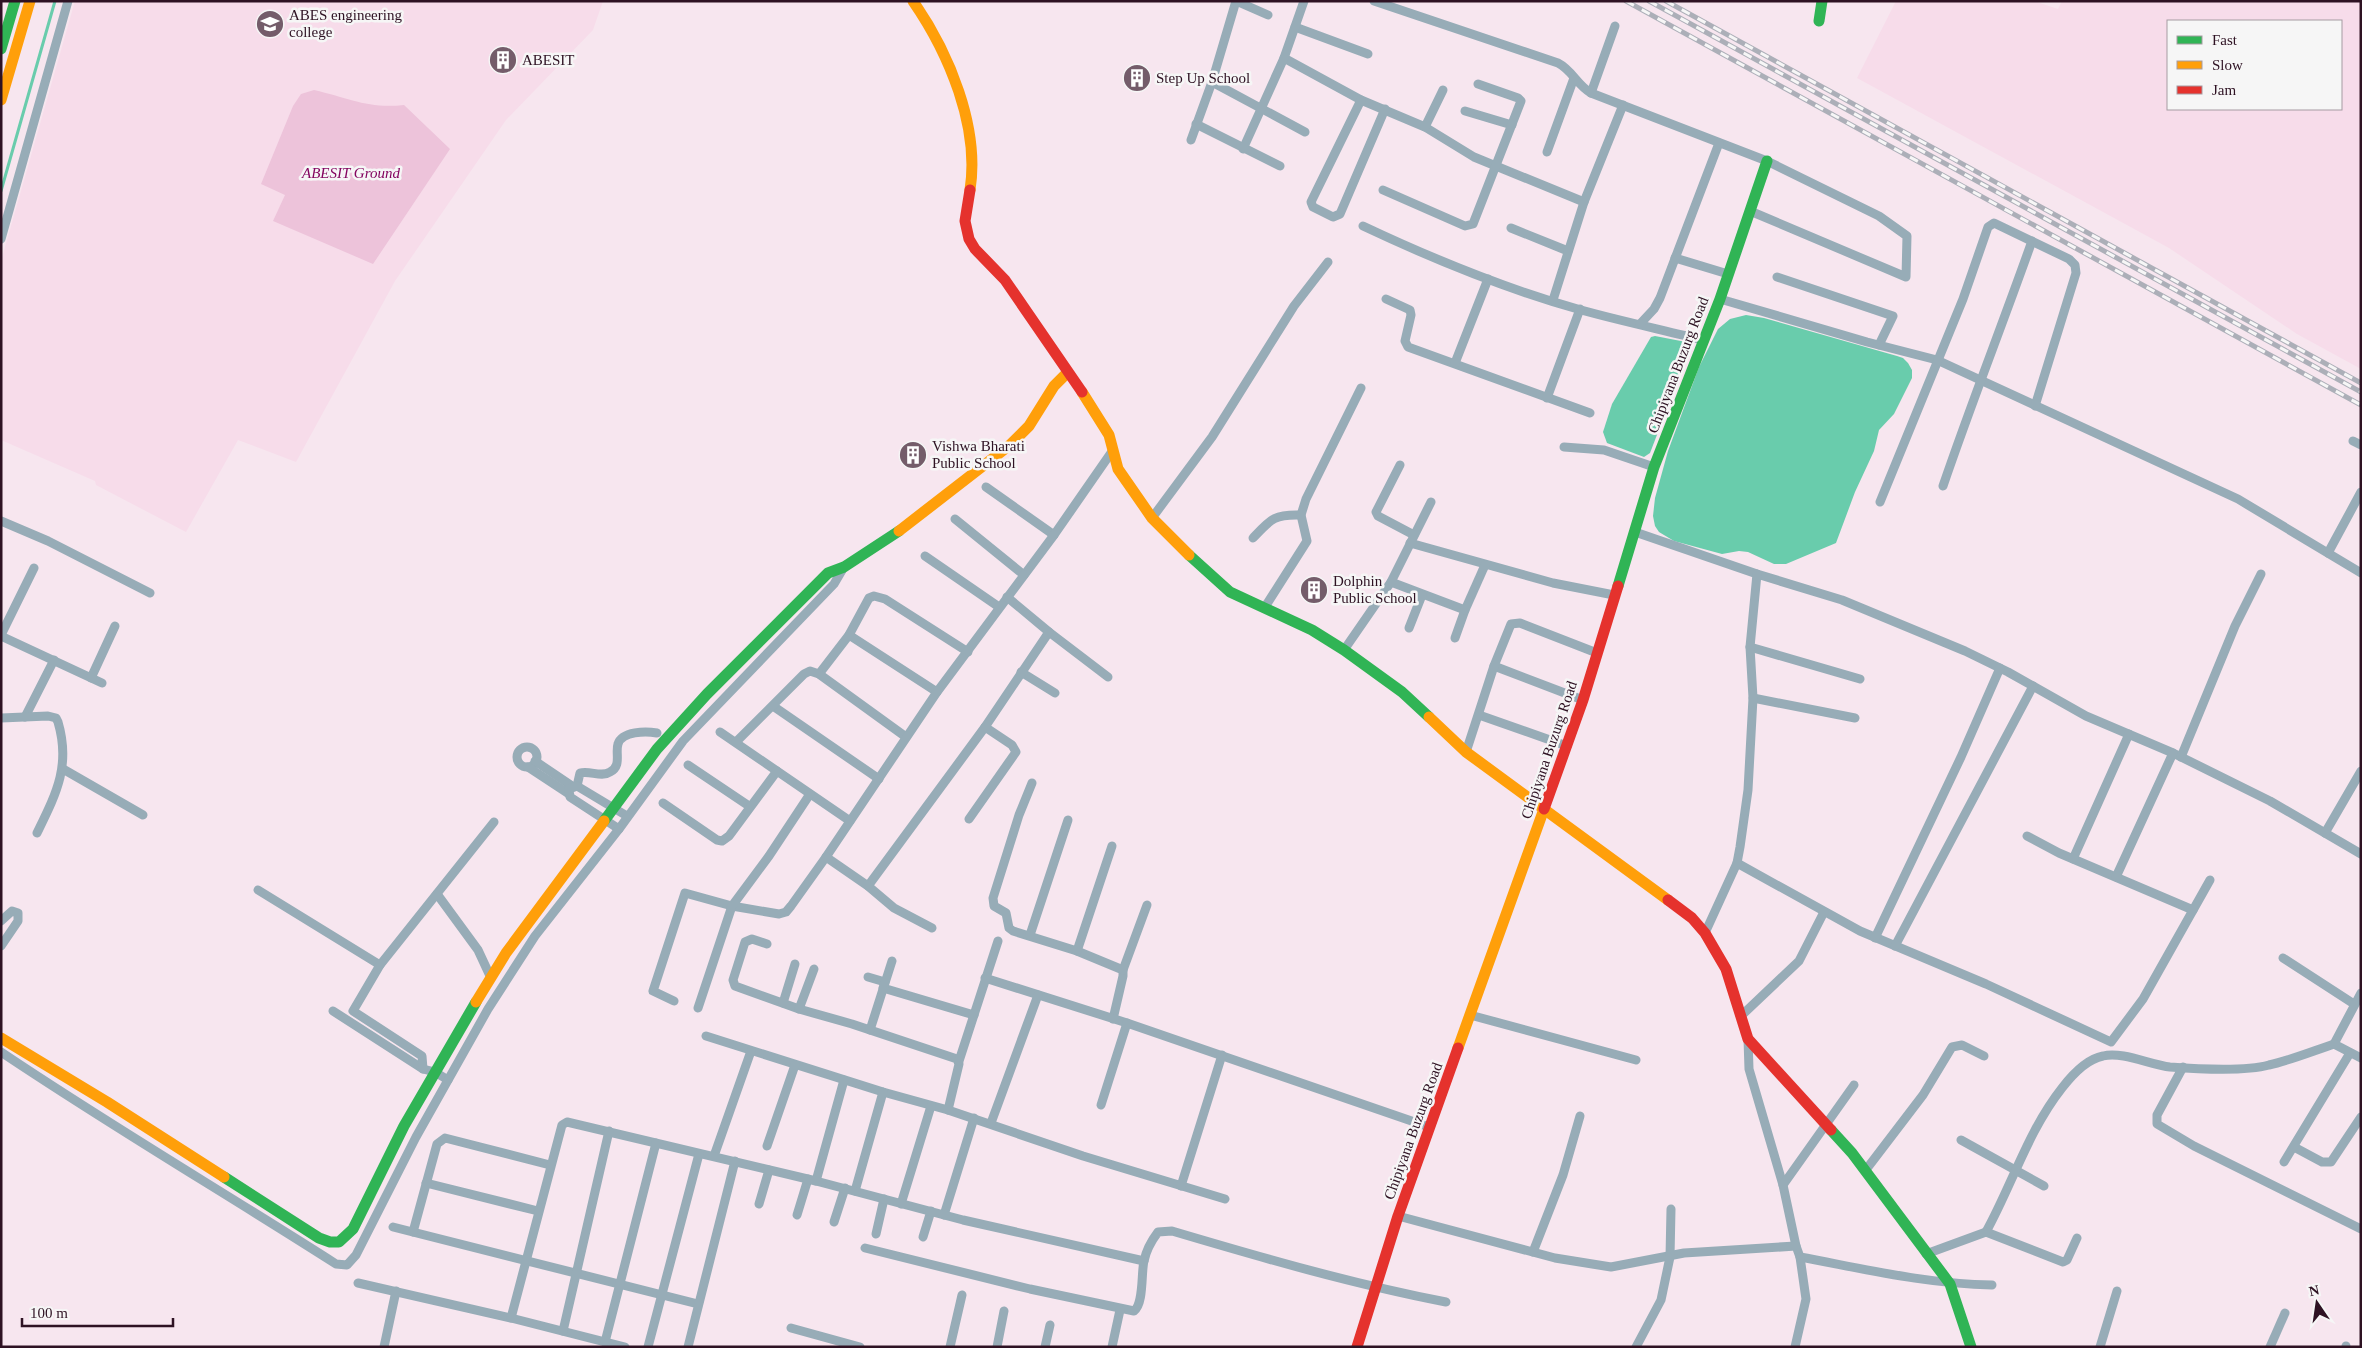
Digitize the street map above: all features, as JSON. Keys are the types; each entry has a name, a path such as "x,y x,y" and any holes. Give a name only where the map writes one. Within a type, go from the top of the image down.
{"street":[{"path":"1,49 15,1"},
{"path":"1,100 30,1"},
{"path":"1,239 68,1"},
{"path":"913,1 924,17 949,66 968,124 972,150 972,171 965,221 969,239 975,249 1004,280 1039,327 1067,373 1109,435 1118,469 1152,518 1192,559 1230,592 1312,630 1344,650 1402,692 1466,752 1679,908 1705,933 1726,969 1748,1039 1749,1069 1783,1185 1800,1257 1806,1299 1795,1347"},
{"path":"1191,140 1212,82 1236,1 1268,15"},
{"path":"1243,149 1284,58 1304,1"},
{"path":"1374,1 1558,63 1569,70 1580,86 1591,93 1767,161 1879,216 1902,231 1908,241 1906,277 1750,210"},
{"path":"1819,21 1822,1"},
{"path":"1591,93 1615,26"},
{"path":"1295,27 1368,54"},
{"path":"1284,58 1361,100 1425,127 1474,157 1584,202"},
{"path":"1547,152 1574,78"},
{"path":"1212,82 1305,132"},
{"path":"1382,190 1468,227 1474,222 1494,166 1521,104 1520,99 1478,84"},
{"path":"1425,127 1442,90"},
{"path":"1361,100 1311,202 1312,207 1333,217 1340,214 1385,110"},
{"path":"1553,300 1584,202 1623,105"},
{"path":"1465,111 1512,125"},
{"path":"1196,124 1280,166"},
{"path":"1640,324 1657,305 1719,143"},
{"name":"Chipiyana Buzurg Road","path":"1357,1347 1374,1287 1429,1127 1584,700 1654,467 1720,298 1767,161"},
{"path":"1880,502 1963,298 1988,227 1994,223 2069,259 2075,265 2076,272 2035,406"},
{"path":"1363,226 1488,279 1580,309 1704,340"},
{"path":"1511,228 1568,251"},
{"path":"1943,486 1979,380 2000,332 2032,241"},
{"path":"1675,258 1728,274"},
{"path":"1152,518 1212,437 1294,306 1328,262"},
{"path":"1777,277 1893,316 1880,345"},
{"path":"1455,364 1488,279"},
{"path":"1720,298 1938,360 2206,483 2260,512 2361,573"},
{"path":"1386,299 1408,308 1411,313 1406,346 1590,413"},
{"path":"1547,398 1580,309"},
{"path":"1,1038 320,1238 330,1242 339,1242 349,1233 358,1219 404,1126 429,1070 506,954 657,749 707,694 828,573 844,567 899,531 1010,445 1029,426 1054,386 1067,373"},
{"path":"1265,607 1307,541 1302,516 1306,499 1361,388"},
{"path":"1564,447 1604,450 1654,467"},
{"path":"674,1001 654,991 685,892 732,906 779,914 786,912 826,857 937,692 1054,535 1113,450"},
{"path":"1400,464 1376,512 1378,516 1412,539 1486,565 1553,583 1614,595"},
{"path":"986,487 1054,535"},
{"path":"2328,553 2361,492"},
{"path":"1344,650 1391,582 1431,502"},
{"path":"1253,538 1274,518 1287,515 1302,516"},
{"path":"955,519 1024,575"},
{"path":"1,521 48,541 150,593"},
{"path":"1635,532 1757,574 1842,600 1902,624 2000,668 2086,716 2177,755 2270,801 2361,854"},
{"path":"925,556 1000,607"},
{"path":"1455,638 1465,610 1486,565"},
{"path":"1,1052 85,1108 336,1264 347,1265 353,1259 416,1137 517,961 619,829 683,740 834,584 844,567"},
{"path":"34,568 1,636 102,683"},
{"path":"1705,933 1737,863 1748,790 1753,698 1750,647 1757,574"},
{"path":"2116,877 2177,755 2235,626 2261,574"},
{"path":"1391,582 1465,610"},
{"path":"1409,628 1422,595"},
{"path":"819,674 849,635 869,598 874,596 879,596 968,652"},
{"path":"1007,597 1108,677"},
{"path":"1466,752 1508,627 1515,623 1597,653"},
{"path":"91,678 115,626"},
{"path":"868,886 985,727 1049,632"},
{"path":"849,635 937,692"},
{"path":"1750,647 1860,679"},
{"path":"26,717 54,660"},
{"path":"1494,666 1584,700"},
{"path":"1875,938 1961,758 2000,668"},
{"path":"736,742 804,674 810,671 819,674 906,737"},
{"path":"1021,672 1055,693"},
{"path":"1895,946 2033,686"},
{"path":"1753,698 1855,718"},
{"path":"773,706 879,779"},
{"path":"1479,715 1567,746"},
{"path":"1,718 48,716 56,718 63,751 63,770 55,796 37,833"},
{"path":"969,819 1016,752 1012,745 985,727"},
{"path":"720,732 850,821"},
{"path":"572,789 580,773 587,771 602,774 610,773 614,769 617,762 618,744 622,738 637,733 657,733"},
{"path":"2073,859 2129,734"},
{"path":"532,764 572,789 627,816"},
{"path":"688,765 749,806"},
{"path":"63,770 143,815"},
{"path":"663,803 717,840 722,841 729,836 749,806 777,771"},
{"path":"2325,833 2361,771"},
{"path":"1032,783 1019,815 993,902 994,906 1006,913 1011,930 1077,951 1123,970"},
{"path":"572,789 605,820 619,829"},
{"path":"698,1008 732,906 769,856 810,794"},
{"path":"1030,935 1068,820"},
{"path":"429,1070 422,1056 353,1011 380,965 494,822"},
{"path":"2027,836 2073,859 2193,910"},
{"path":"1077,951 1112,846"},
{"path":"826,857 868,886 894,908 932,928"},
{"path":"1737,863 1824,912 1875,938 1986,984 2111,1042"},
{"path":"2105,1055 2111,1042 2143,999 2210,880"},
{"path":"258,890 380,965"},
{"path":"437,894 478,950 491,978"},
{"path":"1113,1019 1123,970 1148,905"},
{"path":"1,921 12,911 18,913 18,921 1,946"},
{"path":"1741,1016 1799,961 1824,912"},
{"path":"767,944 752,939 747,940 734,984 737,988 798,1009 870,1030 959,1061"},
{"path":"948,1110 959,1061 998,941"},
{"path":"506,954 517,961"},
{"path":"2283,958 2354,1004"},
{"path":"870,1030 892,961"},
{"path":"783,1003 795,964"},
{"path":"798,1009 814,969"},
{"path":"868,977 884,985 974,1015"},
{"path":"985,978 1127,1023 1429,1127"},
{"path":"1926,1254 1986,1232 2005,1198 2033,1133 2062,1087 2080,1069 2094,1059 2105,1055 2117,1055 2169,1067 2268,1066 2334,1044 2361,993"},
{"path":"990,1124 1038,995"},
{"path":"333,1011 448,1080"},
{"path":"1470,1015 1636,1060"},
{"path":"1101,1105 1127,1023"},
{"path":"706,1036 882,1092 974,1118 1225,1199"},
{"path":"1748,1039 1827,1124 1865,1170 1950,1284 1971,1347"},
{"path":"2334,1044 2361,1058"},
{"path":"1865,1170 1923,1095 1952,1047 1962,1045 1984,1056"},
{"path":"714,1156 751,1050"},
{"path":"2284,1162 2350,1052"},
{"path":"1181,1186 1222,1055"},
{"path":"767,1146 796,1065"},
{"path":"2183,1067 2158,1115 2157,1124 2194,1146 2361,1229"},
{"path":"797,1215 812,1180 844,1080"},
{"path":"1783,1185 1854,1085"},
{"path":"856,1191 882,1092"},
{"path":"902,1204 930,1106"},
{"path":"1533,1252 1563,1175 1580,1116"},
{"path":"2294,1146 2322,1162 2331,1162 2361,1117"},
{"path":"944,1215 974,1118"},
{"path":"511,1318 550,1165 564,1123 570,1122 845,1188 944,1215 1144,1260"},
{"path":"142,1143 150,1130"},
{"path":"563,1331 609,1131"},
{"path":"413,1232 437,1144 445,1138 550,1165"},
{"path":"1961,1140 2044,1186"},
{"path":"605,1342 656,1143"},
{"path":"648,1347 699,1154"},
{"path":"688,1347 735,1161"},
{"path":"759,1204 769,1170"},
{"path":"426,1182 538,1211"},
{"path":"834,1222 845,1188"},
{"path":"876,1234 884,1199"},
{"path":"1636,1347 1661,1300 1670,1257 1671,1209"},
{"path":"924,1237 930,1211"},
{"path":"1398,1216 1583,1264 1611,1267 1684,1253 1796,1246"},
{"path":"358,1219 372,1223"},
{"path":"393,1227 698,1304"},
{"path":"865,1248 964,1274 1120,1310 1134,1311 1137,1310 1144,1260 1158,1232 1172,1231 1294,1267 1374,1287 1446,1302"},
{"path":"1986,1232 2063,1262 2067,1260 2077,1238"},
{"path":"1800,1257 1882,1274 1950,1284 1992,1285"},
{"path":"358,1283 511,1318 625,1347"},
{"path":"384,1347 396,1291"},
{"path":"2100,1347 2118,1291"},
{"path":"950,1347 962,1295"},
{"path":"1112,1347 1120,1310"},
{"path":"996,1347 1004,1312"},
{"path":"2270,1347 2285,1313"},
{"path":"1045,1347 1050,1326"},
{"path":"791,1328 837,1344 860,1347"}],"shaded area":[{"path":"75,1 603,1 593,30 506,120 395,281 296,462 238,440 186,532 96,485 95,481 1,440 1,261"},
{"path":"1896,1 2034,1 2058,9 2062,1 2361,1 2361,369 2297,334 2169,248 1857,78"},
{"path":"1746,315 1764,318 1897,356 1903,358 1912,370 1912,378 1894,414 1879,430 1874,451 1855,492 1836,543 1786,564 1774,564 1748,552 1739,551 1722,554 1674,541 1659,532 1655,526 1653,516 1655,498 1668,451 1699,367 1718,329 1730,319"},
{"path":"1655,336 1686,342 1690,349 1650,453 1644,457 1607,443 1603,432 1612,404 1651,337"}],"green space":[{"name":"ABESIT Ground","path":"314,90 369,104 404,105 450,149 373,264 273,221 285,195 261,184 293,106 301,94"}],"waterway":[{"path":"1,191 55,1"}],"railway":[{"path":"1626,1 2361,405"},
{"path":"1649,1 2361,392"},
{"path":"1666,1 2361,383"}],"traffic: fast":[{"path":"1,49 15,1"},
{"path":"1819,21 1822,1"},
{"path":"1618,586 1654,467 1720,299 1767,161"},
{"path":"604,821 657,749 707,694 828,573 844,567 899,531"},
{"path":"1189,555 1230,592 1312,630 1344,650 1402,692 1429,717"},
{"path":"224,1177 319,1238 330,1242 339,1242 353,1229 404,1126 476,1002"},
{"path":"1831,1130 1852,1153 1950,1284 1971,1347"}],"traffic: slow":[{"path":"1,100 30,1"},
{"path":"913,1 938,44 959,91 970,141 972,166 970,190"},
{"path":"899,531 1010,445 1029,426 1054,386 1067,373"},
{"path":"1082,392 1109,435 1118,469 1152,518 1189,555"},
{"path":"1429,717 1466,752 1668,900"},
{"path":"1458,1048 1544,809"},
{"path":"476,1002 506,953 604,821"},
{"path":"1,1038 107,1102 224,1177"}],"traffic: jam":[{"path":"970,190 965,221 969,239 975,249 1005,280 1082,392"},
{"path":"1544,809 1583,700 1618,586"},
{"path":"1668,900 1692,918 1705,933 1726,969 1748,1039 1831,1130"},
{"path":"1357,1347 1398,1216 1458,1048"}],"place":[{"name":"ABES engineering college","path":"270,24"},
{"name":"ABESIT","path":"503,60"},
{"name":"Step Up School","path":"1137,78"},
{"name":"Vishwa Bharati Public School","path":"913,455"},
{"name":"Dolphin Public School","path":"1314,590"}]}
